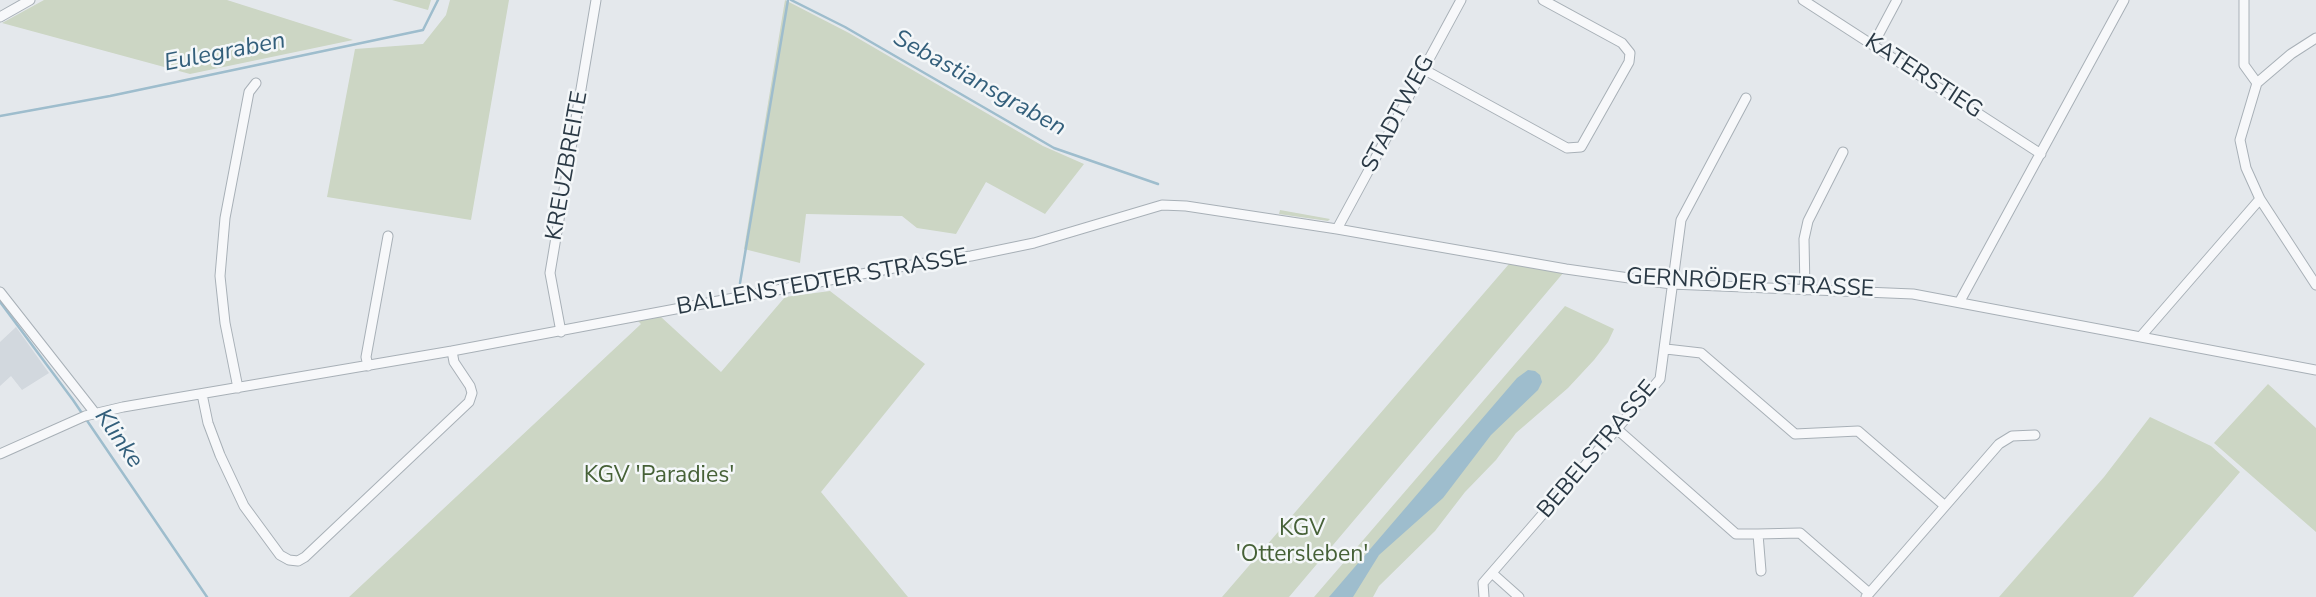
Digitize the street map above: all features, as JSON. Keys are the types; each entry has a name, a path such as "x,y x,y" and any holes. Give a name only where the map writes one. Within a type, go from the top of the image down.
{"street":[{"path":"0,17 30,0"},
{"name":"KREUZBREITE","path":"561,332 550,273 596,0"},
{"name":"STADTWEG","path":"1337,229 1461,0"},
{"path":"1423,69 1564,146 1573,149 1581,147 1629,62 1630,53 1622,43 1542,0"},
{"name":"KATERSTIEG","path":"1804,0 2042,154"},
{"path":"1873,45 1897,0"},
{"path":"1960,301 2124,0"},
{"path":"2244,0 2244,65 2257,83"},
{"path":"2316,38 2291,54 2257,83 2240,140 2246,168 2260,199 2316,285"},
{"path":"238,388 225,324 220,276 225,218 249,92 256,83"},
{"name":"BEBELSTRASSE","path":"1483,597 1482,585 1659,381 1666,349 1671,284 1681,220 1746,98"},
{"path":"1805,290 1804,239 1808,222 1843,152"},
{"path":"2142,335 2260,199"},
{"name":"BALLENSTEDTER STRASSE","path":"0,454 88,415 561,332 971,256 1034,243 1162,205 1186,206 1274,221"},
{"name":"GERNRÖDER STRASSE","path":"1274,221 1671,284 1913,294 2142,335 2316,370"},
{"path":"368,366 366,357 388,236"},
{"path":"0,292 36,335 88,415"},
{"path":"1666,349 1700,353 1795,434 1858,432 1945,506"},
{"path":"202,394 208,423 244,506 280,555 298,561 469,402 472,393 470,386 454,362 453,351"},
{"path":"1618,430 1736,534 1800,533 1867,595 1999,443 2012,436 2035,435"},
{"path":"1758,534 1761,570"},
{"path":"1492,573 1519,597"}],"shaded area":[{"path":"16,327 49,373 22,390 11,376 0,386 0,342"}],"green space":[{"path":"44,0 227,0 353,40 190,74 2,23"},
{"path":"392,0 431,0 428,10"},
{"path":"450,0 509,0 471,220 327,197 355,49 423,44 446,15"},
{"path":"785,0 849,33 1043,146 1084,164 1045,214 986,182 956,234 917,228 902,216 806,214 800,263 744,249"},
{"path":"1280,210 1330,219 1328,221 1279,214"},
{"name":"KGV 'Ottersleben'","path":"1509,264 1564,272 1289,597 1222,597"},
{"name":"KGV 'Paradies'","path":"830,291 925,364 821,492 908,597 349,597 641,324 638,321 661,317 721,372 785,297"},
{"path":"1565,306 1614,329 1594,360 1568,388 1516,433 1435,531 1379,586 1373,597 1314,597"},
{"path":"2268,384 2316,428 2316,532 2214,443"},
{"path":"2150,417 2211,446 2240,472 2133,597 1999,597 2104,477"}],"water":[{"path":"1528,370 1540,375 1542,382 1538,390 1491,435 1443,498 1379,555 1353,597 1329,597 1517,378"}],"waterway":[{"name":"Eulegraben","path":"0,116 110,96 423,30 438,0"},
{"path":"740,283 788,0"},
{"name":"Sebastiansgraben","path":"791,0 845,27 1054,148 1158,184"},
{"name":"Klinke","path":"0,302 73,400 207,597"}]}
